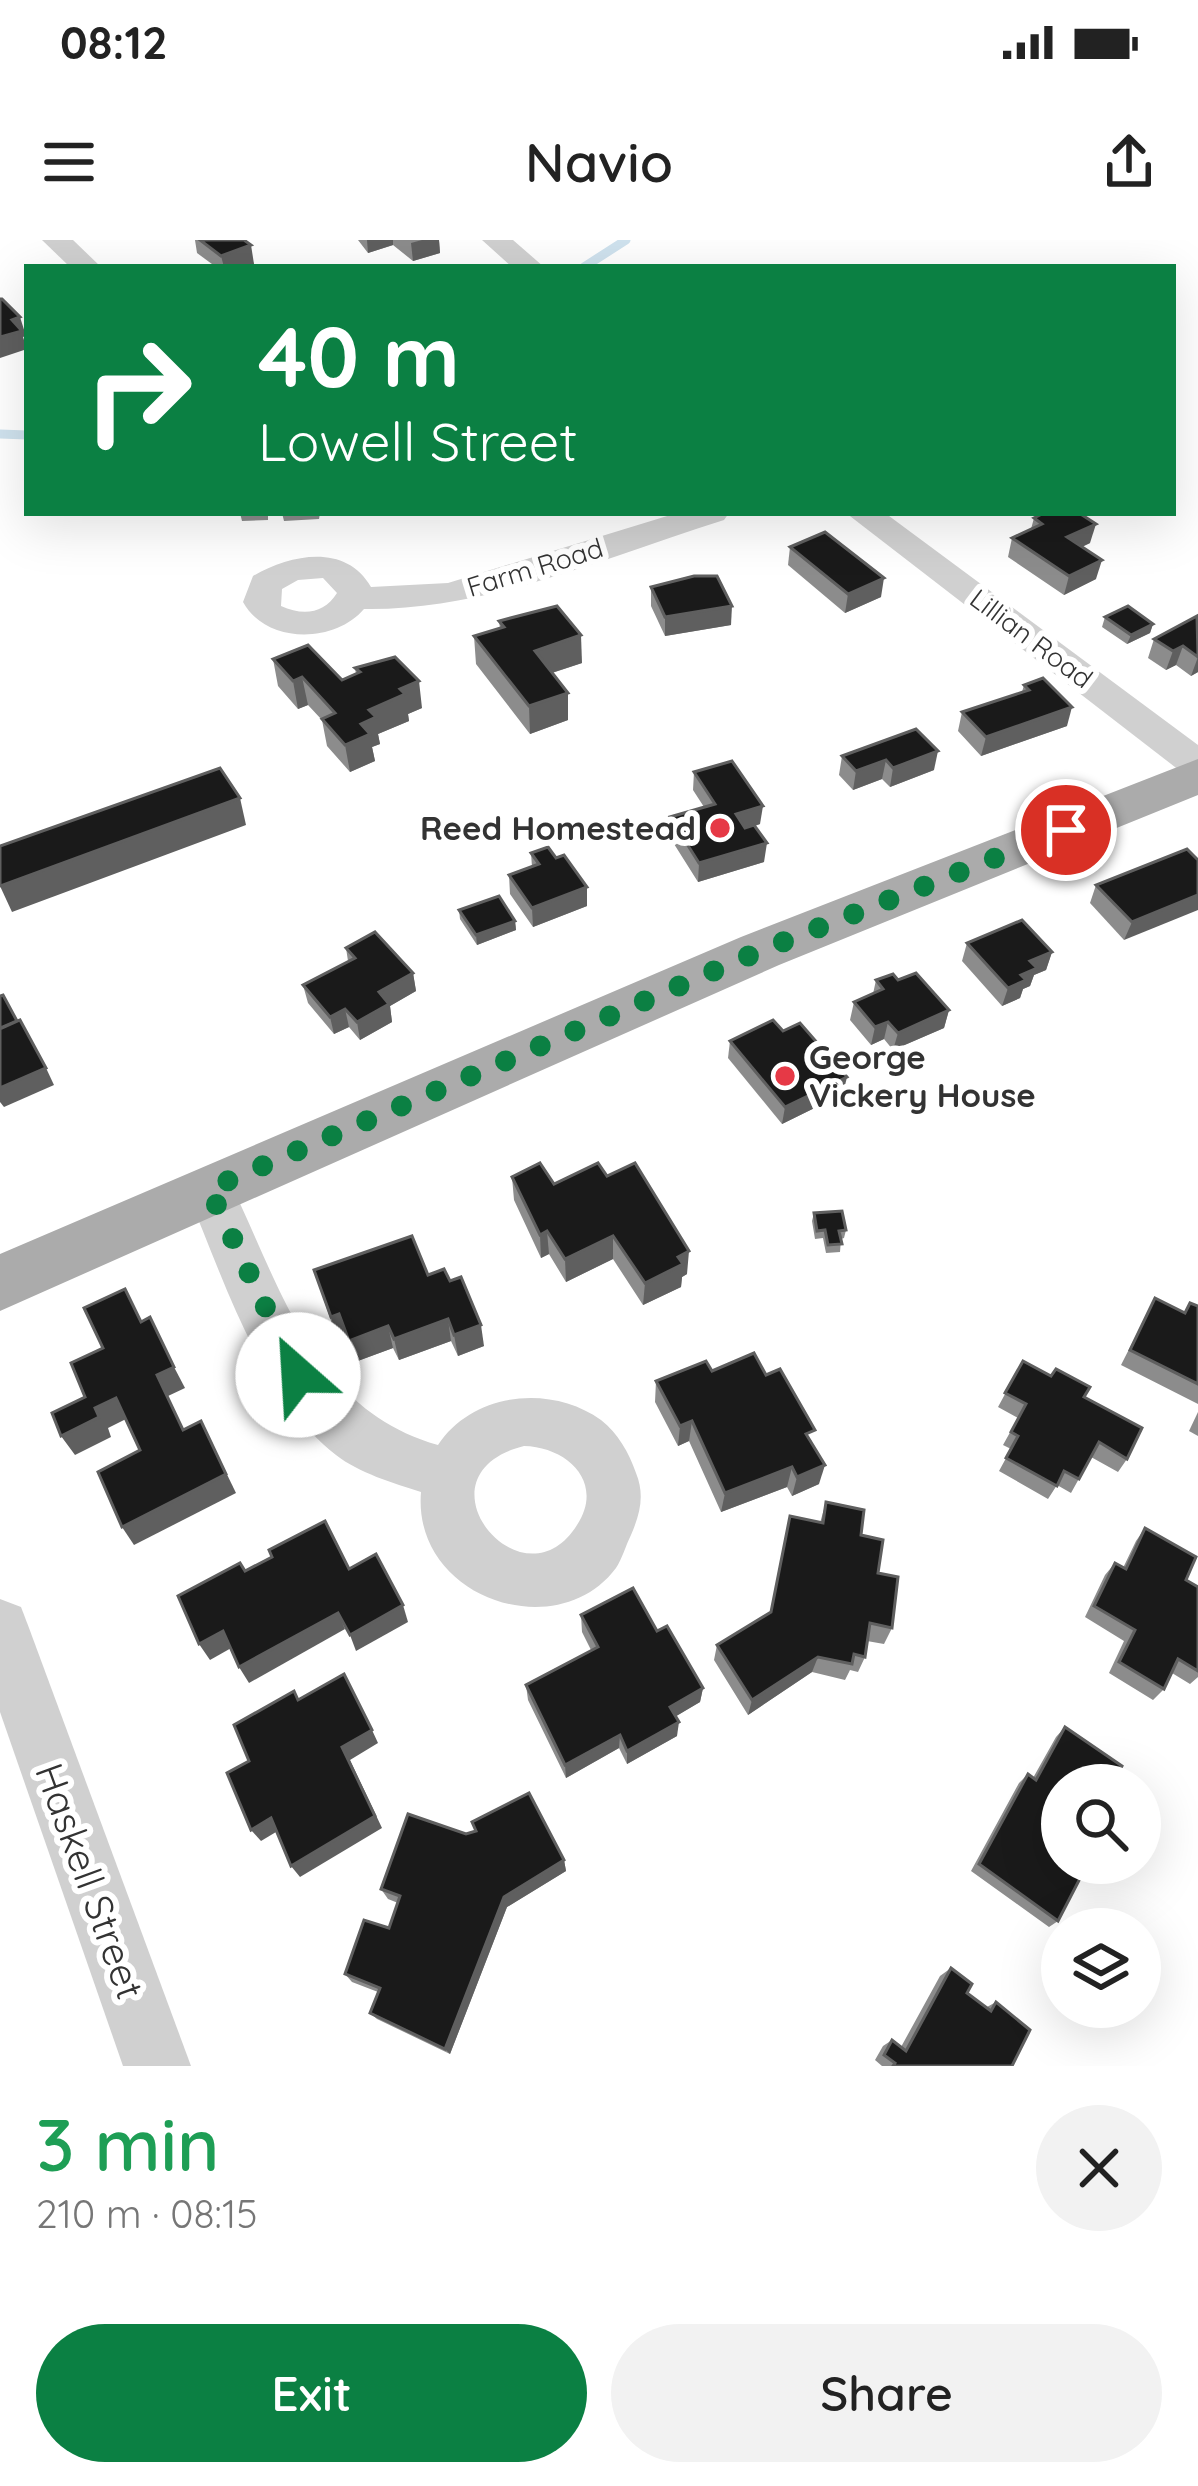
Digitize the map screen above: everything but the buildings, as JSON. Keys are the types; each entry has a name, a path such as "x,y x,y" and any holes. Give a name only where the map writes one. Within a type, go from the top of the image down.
{"main road":[{"path":"0,1283 760,951 1198,776"}],"street":[{"path":"56,240 84,264"},
{"path":"496,240 526,264"},
{"name":"Farm Road","path":"354,598 418,599 453,593 702,516"},
{"name":"Lillian Road","path":"867,516 1198,765"},
{"path":"209,1189 298,1375 316,1399 359,1440 450,1475"},
{"name":"Haskell Street","path":"0,1628 157,2066"}],"waterway":[{"path":"589,264 626,240"},
{"path":"0,434 24,435"}],"place":[{"name":"Reed Homestead","path":"720,828"},
{"name":"George Vickery House","path":"785,1076"}],"route":[{"path":"298,1375 209,1189 760,951 1066,830"}]}
